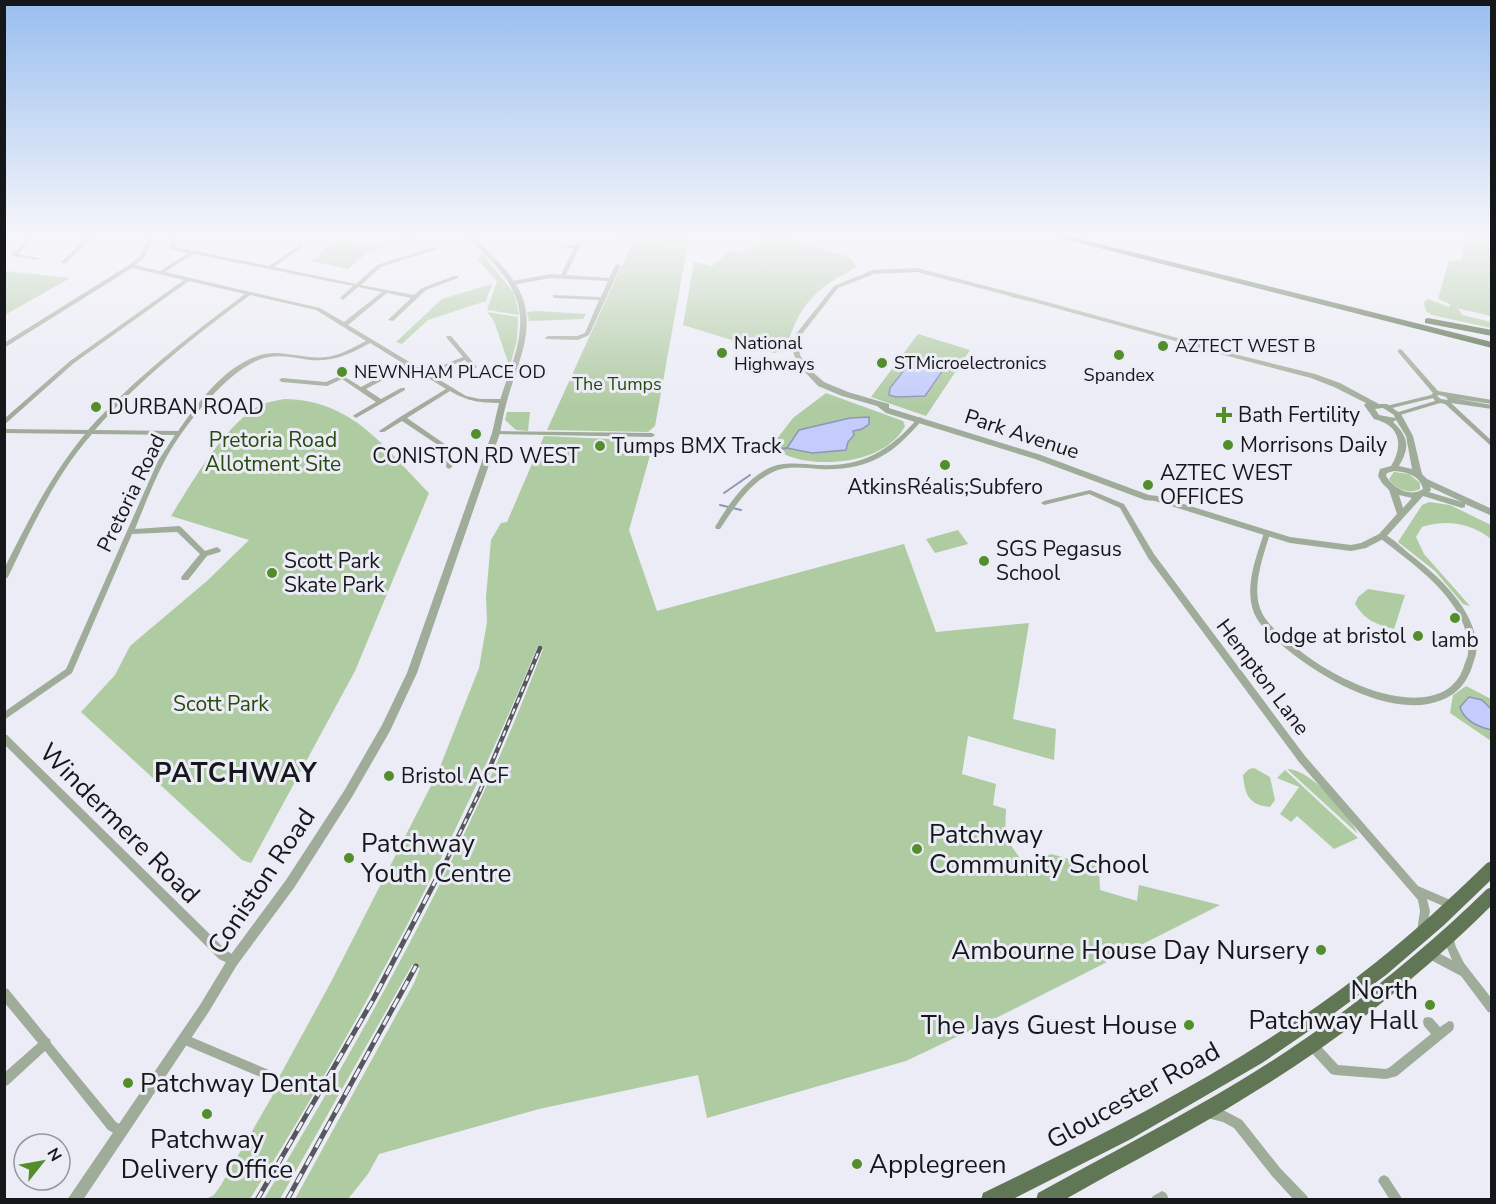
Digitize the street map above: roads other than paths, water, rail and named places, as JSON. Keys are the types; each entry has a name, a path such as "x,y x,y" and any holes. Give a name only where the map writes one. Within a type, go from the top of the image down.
{"highway":[{"path":"1287,294 1491,345"},
{"path":"1316,294 1491,335"},
{"path":"1346,309 1491,351"}],"main road":[{"name":"Gloucester Road","path":"990,1200 1172,1105 1298,1030 1455,906 1491,868"},
{"path":"1045,1200 1263,1077 1377,997 1448,938 1491,894"}],"street":[{"path":"4,346 86,294"},
{"path":"4,423 72,362 167,294"},
{"path":"4,577 44,498 90,431 137,381 247,294"},
{"path":"254,294 318,309 469,399 503,401"},
{"path":"344,298 348,294"},
{"path":"344,325 382,294"},
{"path":"398,294 414,297"},
{"path":"391,320 418,294"},
{"name":"Coniston Road","path":"74,1200 184,1039 233,961 263,923 301,867 348,794 394,712 424,641 496,433 503,401 518,356 524,322 518,294"},
{"path":"548,338 583,336 605,294"},
{"name":"Park Avenue","path":"832,294 799,334 797,355 804,368 821,384 881,406 883,409 899,412 1133,490 1138,494 1314,545 1357,547 1382,536 1401,513 1422,495"},
{"name":"Park Avenue","path":"1011,294 1313,376 1337,385 1361,398 1374,407 1374,414 1386,420"},
{"path":"555,296 602,299"},
{"path":"449,337 474,367"},
{"name":"Pretoria Road","path":"4,717 69,671 161,461 178,433 218,388 249,361 274,355 330,358 350,352 370,341"},
{"path":"1400,351 1435,394 1447,400 1491,407"},
{"path":"426,374 466,358"},
{"path":"362,389 408,364"},
{"path":"282,380 327,384 342,377 381,402"},
{"path":"356,416 403,389"},
{"path":"382,431 450,389"},
{"path":"1374,407 1388,407 1435,394"},
{"path":"1447,400 1491,445"},
{"path":"1386,420 1447,400 1491,402"},
{"path":"1388,407 1397,416 1409,437 1418,475"},
{"path":"402,418 447,448 450,455 449,467"},
{"path":"718,527 758,478 779,467 795,465 832,467 876,458 903,441 920,419"},
{"path":"1386,420 1396,428 1403,440 1402,455 1395,468"},
{"path":"4,431 178,433"},
{"path":"496,433 652,435"},
{"path":"1401,513 1393,489 1382,476 1383,471 1395,468 1418,475 1425,481 1491,513"},
{"path":"1422,495 1428,486 1425,481"},
{"path":"1393,489 1411,496 1422,495 1447,499 1491,519"},
{"name":"Hempton Lane","path":"1044,503 1089,491 1122,506 1150,556 1302,759 1413,887 1425,905 1421,933"},
{"path":"129,532 179,529 204,554"},
{"path":"1267,533 1254,584 1257,612 1270,629 1308,662 1349,685 1404,700 1438,698 1462,681 1470,665 1472,644 1470,633 1461,609 1444,587 1382,536"},
{"path":"185,578 204,554 217,550"},
{"name":"Windermere Road","path":"4,738 223,955 233,961"},
{"name":"Hempton Lane","path":"1413,887 1424,894 1455,906"},
{"path":"1448,938 1453,954 1464,973 1491,1008"},
{"path":"1428,953 1464,973"},
{"path":"4,993 112,1126 120,1131"},
{"path":"1428,1022 1439,1034"},
{"path":"1311,1044 1335,1070 1386,1074 1402,1065 1449,1026"},
{"path":"184,1039 265,1074"},
{"path":"4,1081 46,1043"},
{"path":"1203,1112 1226,1117 1238,1124 1276,1172 1303,1200"},
{"path":"1384,1181 1394,1198"}],"water":[{"path":"941,361 948,363 925,396 896,397 889,395 890,388 905,369 933,365"},
{"path":"869,417 869,424 853,431 854,435 848,442 846,450 812,453 787,448 799,430 850,418"},
{"path":"1469,697 1482,700 1491,709 1491,730 1472,723 1462,712 1460,707"}],"waterway":[{"path":"781,449 787,448"},
{"path":"724,493 750,475"},
{"path":"720,505 741,510"}],"railway":[{"path":"438,878 480,791 540,648"},
{"path":"257,1200 374,998 438,876"},
{"path":"287,1200 416,966"}],"place":[{"name":"AZTECT WEST B","path":"1163,346"},
{"name":"National Highways","path":"722,353"},
{"name":"Spandex","path":"1119,355"},
{"name":"STMicroelectronics","path":"882,363"},
{"name":"NEWNHAM PLACE OD","path":"342,372"},
{"name":"DURBAN ROAD","path":"96,407"},
{"name":"Bath Fertility","path":"1224,415"},
{"name":"CONISTON RD WEST","path":"476,434"},
{"name":"Morrisons Daily","path":"1228,445"},
{"name":"Tumps BMX Track","path":"600,446"},
{"name":"AtkinsRéalis;Subfero","path":"945,465"},
{"name":"AZTEC WEST OFFICES","path":"1148,485"},
{"name":"SGS Pegasus School","path":"984,561"},
{"name":"Scott Park Skate Park","path":"272,573"},
{"name":"lamb","path":"1455,618"},
{"name":"lodge at bristol","path":"1418,636"},
{"name":"Bristol ACF","path":"389,776"},
{"name":"Patchway Community School","path":"917,849"},
{"name":"Patchway Youth Centre","path":"349,858"},
{"name":"Ambourne House Day Nursery","path":"1321,950"},
{"name":"North Patchway Hall","path":"1430,1005"},
{"name":"The Jays Guest House","path":"1189,1025"},
{"name":"Patchway Dental","path":"128,1083"},
{"name":"Patchway Delivery Office","path":"207,1114"},
{"name":"Applegreen","path":"857,1164"}],"district":[{"name":"PATCHWAY","path":"236,773"}],"park label":[{"name":"The Tumps","path":"617,384"},
{"name":"Pretoria Road Allotment Site","path":"273,452"},
{"name":"Scott Park","path":"221,704"}]}
